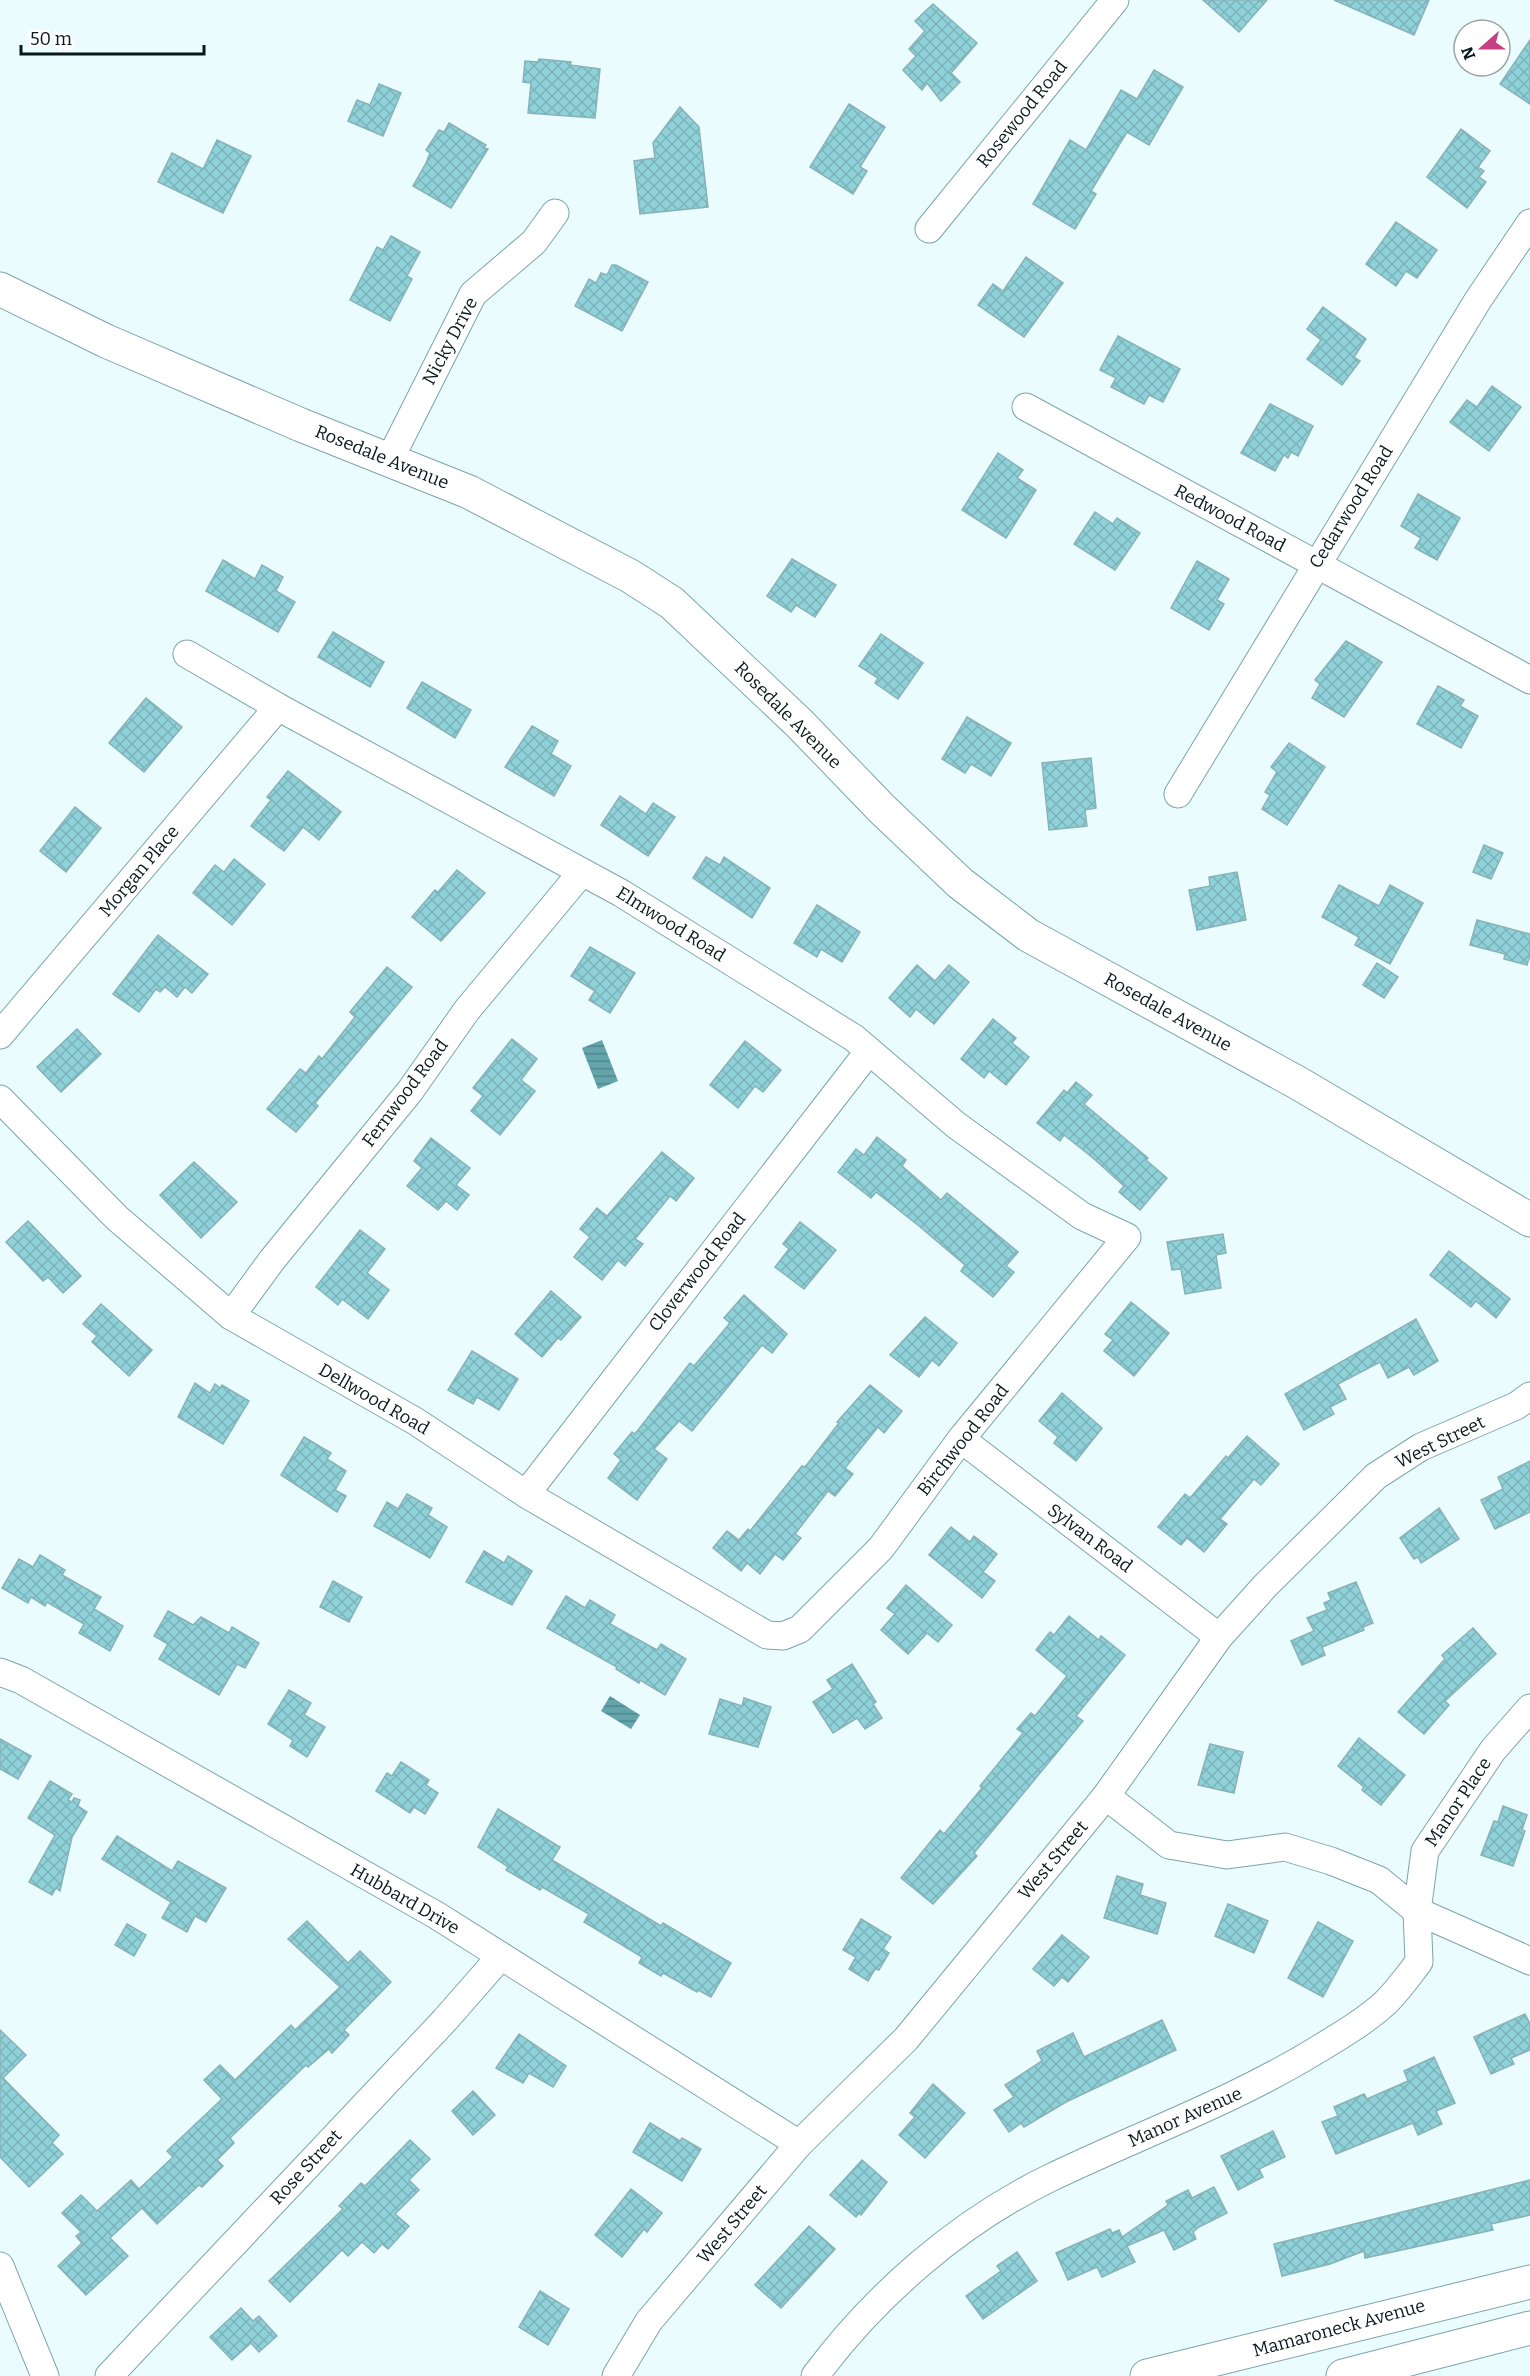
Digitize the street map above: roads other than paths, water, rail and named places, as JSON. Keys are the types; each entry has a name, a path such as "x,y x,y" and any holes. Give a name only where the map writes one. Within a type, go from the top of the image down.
{"street":[{"name":"Rosewood Road","path":"929,229 1115,0"},
{"name":"Nicky Drive","path":"390,459 473,294 534,242 555,213"},
{"name":"Cedarwood Road","path":"1178,794 1316,563 1478,300 1530,223"},
{"name":"Rosedale Avenue","path":"0,289 106,341 301,425 469,492 630,576 672,603 800,724 882,809 960,883 1028,935 1298,1083 1530,1220"},
{"name":"Redwood Road","path":"1026,407 1530,680"},
{"name":"Elmwood Road","path":"187,654 278,707 621,892 833,1025 869,1051 956,1125 1082,1216 1127,1237"},
{"name":"Morgan Place","path":"0,1035 278,707"},
{"name":"Fernwood Road","path":"231,1316 272,1260 410,1091 467,1010 582,872"},
{"name":"Cloverwood Road","path":"526,1494 869,1051"},
{"name":"Dellwood Road","path":"0,1100 117,1218 231,1316 415,1421 526,1494 767,1635 783,1636 789,1633"},
{"name":"Birchwood Road","path":"789,1633 800,1629 881,1548 961,1439 1127,1237"},
{"name":"West Street","path":"616,2376 649,2321 799,2144 906,2039 1107,1796 1220,1638 1265,1586 1376,1476 1421,1447 1516,1406 1530,1396"},
{"name":"Sylvan Road","path":"961,1439 1220,1638"},
{"name":"Hubbard Drive","path":"0,1672 21,1680 436,1915 799,2144"},
{"name":"Manor Place","path":"1417,1911 1425,1851 1493,1750 1530,1708"},
{"path":"1107,1796 1169,1845 1227,1855 1285,1847 1331,1861 1379,1880 1417,1911 1530,1961"},
{"name":"Manor Avenue","path":"815,2376 864,2315 931,2257 1000,2206 1049,2178 1269,2080 1349,2031 1384,2004 1419,1962 1417,1911"},
{"name":"Rose Street","path":"109,2376 445,2020 501,1956"},
{"path":"0,2266 45,2376"},
{"name":"Mamaroneck Avenue","path":"1148,2376 1530,2282"},
{"path":"1343,2376 1530,2328"}],"water":[{"path":"602,1040 618,1081 598,1089 582,1048"},
{"path":"610,1696 640,1715 631,1729 601,1711"}]}
